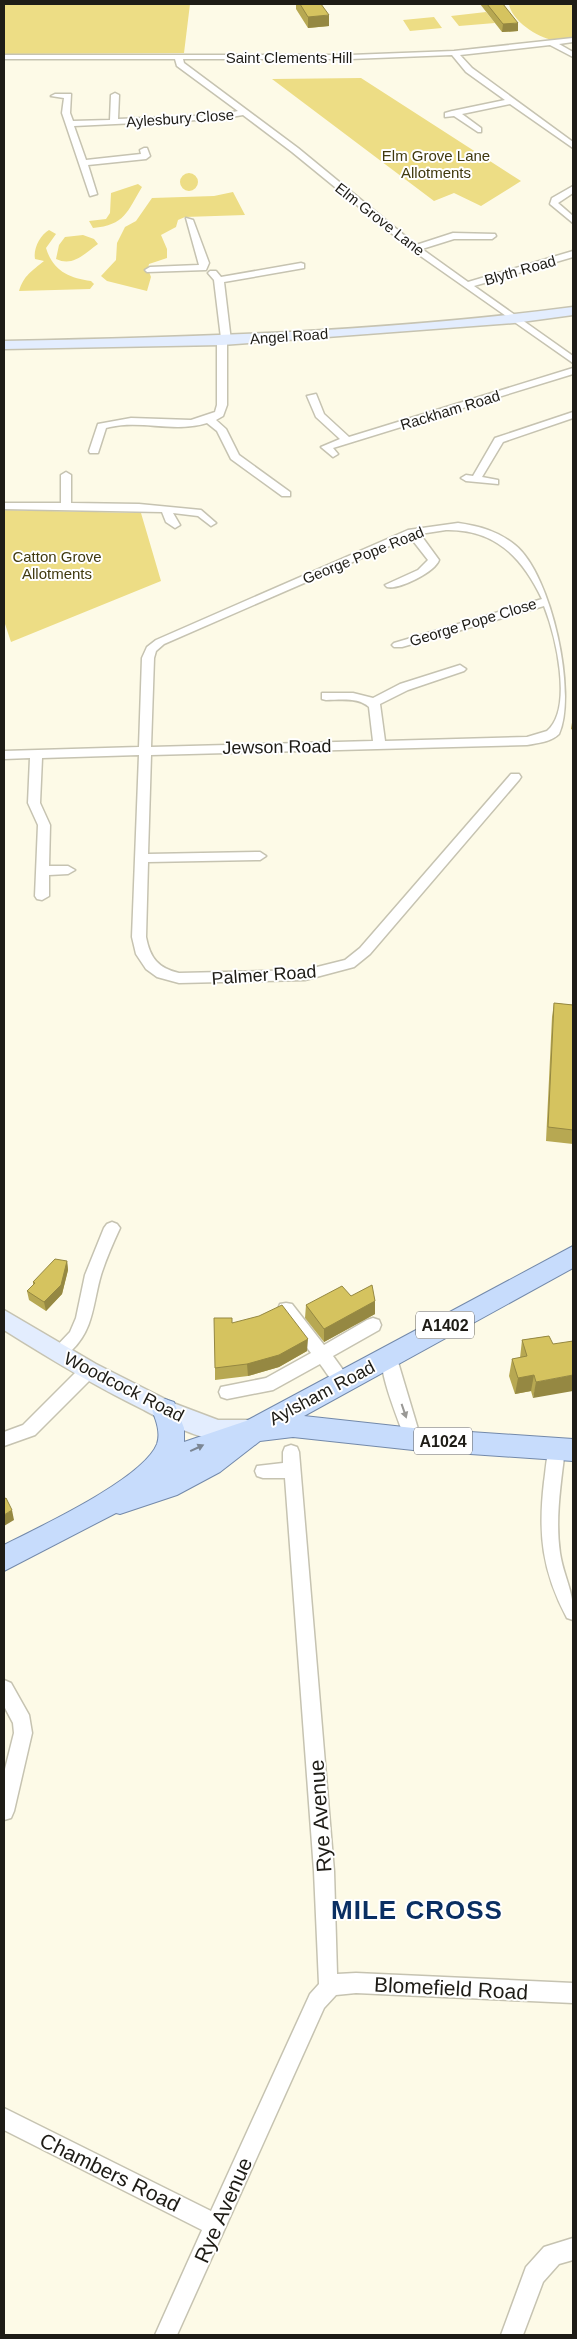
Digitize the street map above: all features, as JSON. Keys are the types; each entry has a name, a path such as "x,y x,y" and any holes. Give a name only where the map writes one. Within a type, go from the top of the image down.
{"main road":[{"name":"Aylsham Road","path":"100,1508 166,1487 211,1464 254,1430 573,1256"},
{"name":"A1402","path":"154,1470 171,1446 172,1425 165,1410"},
{"name":"A1024","path":"254,1430 293,1426 413,1439 565,1450"},
{"name":"Aylsham Road","path":"4,1559 100,1508 154,1470 204,1444 254,1430"}],"street":[{"name":"Saint Clements Hill","path":"4,57 178,56 350,58 454,53 573,40"},
{"path":"551,42 573,55"},
{"path":"454,53 469,70 573,146"},
{"name":"Elm Grove Lane","path":"178,56 180,64 246,112 415,248 573,360"},
{"path":"191,72 189,60 197,57"},
{"path":"61,86 58,96 68,96 66,113 93,194"},
{"name":"Aylesbury Close","path":"105,95 120,95 114,122"},
{"path":"478,130 452,114 512,101"},
{"name":"Aylesbury Close","path":"70,124 219,117 246,112"},
{"path":"83,163 148,154"},
{"path":"573,189 555,200 554,204 573,220"},
{"path":"179,227 190,223 204,263 203,268"},
{"path":"415,248 453,236 492,236"},
{"name":"Blyth Road","path":"467,285 573,254"},
{"path":"94,452 100,429 107,424 125,421 168,424 209,420 219,414 222,405 224,341 219,280 217,276 203,268 171,266 150,270"},
{"path":"219,280 284,272 301,266"},
{"name":"Angel Road","path":"4,345 224,341 514,319 573,311"},
{"name":"Rackham Road","path":"326,447 573,371"},
{"path":"312,396 320,415 348,441"},
{"path":"494,482 471,479 499,440 573,415"},
{"path":"209,420 221,429 235,457 286,494"},
{"path":"66,475 66,506"},
{"path":"147,508 150,503 158,500 181,501 197,504 194,512"},
{"path":"4,506 147,508 201,513 211,522"},
{"path":"166,510 170,520 175,525"},
{"name":"George Pope Road","path":"145,751 148,658 151,649 160,642 412,532 429,528 456,526 480,530 506,544 522,561 548,601 558,624 565,656 566,686 564,710 557,728 550,735"},
{"path":"390,584 426,575 432,565 434,560 412,532"},
{"name":"George Pope Close","path":"398,644 548,601"},
{"path":"373,703 404,687 457,665 470,679"},
{"path":"326,696 368,700 373,703 375,706 379,745"},
{"name":"Jewson Road","path":"4,755 527,740 550,735"},
{"name":"Palmer Road","path":"145,751 139,937 141,953 150,966 166,976 179,978 305,975 349,964 365,951 515,777"},
{"path":"36,754 34,803 44,826 42,896"},
{"path":"142,858 260,856"},
{"path":"44,871 68,870"},
{"path":"58,1353 76,1336 84,1318 93,1275 112,1228"},
{"path":"286,1310 343,1381"},
{"name":"Woodcock Road","path":"4,1319 88,1371 196,1424 218,1430 254,1430"},
{"path":"227,1392 267,1385 277,1381 373,1325"},
{"name":"Aylsham Road","path":"389,1357 394,1382 413,1439"},
{"path":"4,1439 29,1430 88,1371"},
{"path":"565,1450 549,1507 549,1547 562,1593 573,1612"},
{"name":"Rye Avenue","path":"166,2335 317,2001 330,1987 326,1980 324,1870 291,1461 263,1471"},
{"path":"4,1689 22,1721 23,1734 4,1811"},
{"name":"Blomefield Road","path":"330,1987 342,1983 356,1983 573,1993"},
{"name":"Chambers Road","path":"4,2119 216,2225"},
{"path":"512,2335 534,2275 552,2255 573,2250"}],"green space":[{"path":"4,4 190,4 184,53 4,54"},
{"path":"509,4 573,4 573,38 555,40 540,36 520,22"},
{"path":"486,12 495,23 459,26 451,16"},
{"path":"434,17 442,28 410,31 403,20"},
{"name":"Elm Grove Lane Allotments","path":"361,78 521,181 481,206 454,193 434,201 272,79"},
{"path":"189,173 195,176 198,182 195,188 189,191 183,188 180,182 183,176"},
{"path":"138,184 142,187 124,216 112,224 93,228 89,221 106,219 110,213 111,193"},
{"path":"233,192 245,215 185,217 178,220 176,227 161,235 167,249 167,258 149,264 148,269 151,277 147,291 107,281 101,276 116,260 117,243 125,227 136,221 152,198 214,196"},
{"path":"49,230 56,234 46,248 53,262 58,268 69,275 91,281 94,284 90,289 19,291 26,277 44,261 35,259 35,251 40,239"},
{"path":"83,235 94,239 98,244 73,260 62,261 56,259 59,245 65,237"},
{"name":"Catton Grove Allotments","path":"4,510 141,513 161,581 11,642 4,621"}],"building":[{"path":"300,4 321,4 329,15 308,17"},
{"path":"487,4 503,4 518,23 503,24"},
{"path":"554,1003 573,1005 573,1130 548,1127"},
{"path":"55,1259 67,1261 61,1285 44,1302 27,1291"},
{"path":"372,1285 375,1301 324,1329 306,1305 342,1286 351,1296"},
{"path":"282,1305 308,1339 279,1355 247,1364 215,1368 214,1318 232,1318 232,1323 259,1316"},
{"path":"549,1336 553,1344 573,1341 573,1375 536,1382 534,1375 518,1378 512,1359 527,1356 522,1340"},
{"path":"6,1498 12,1510 4,1515 4,1499"}],"district":[{"name":"MILE CROSS","path":"417,1910"}]}
